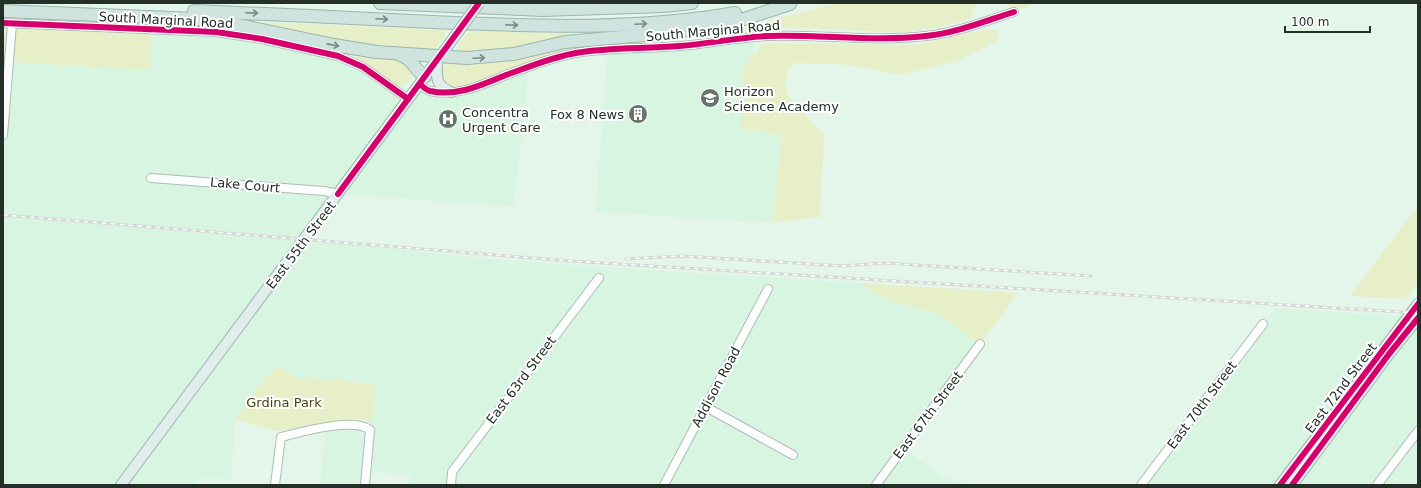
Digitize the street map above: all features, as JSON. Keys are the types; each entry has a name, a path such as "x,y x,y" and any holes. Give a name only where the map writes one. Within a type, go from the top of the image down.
{"highway":[{"path":"3,3 505,25 592,26 662,23 699,19 792,3"},
{"path":"380,3 535,9 664,6 692,3"},
{"path":"569,8 606,3"},
{"path":"3,11 209,20 348,48 399,55 439,58 467,58 514,54 565,42 667,33 744,19 792,3"},
{"path":"399,55 411,61 422,81"}],"main road":[{"name":"East 55th Street","path":"121,485 479,3"},
{"path":"439,58 437,76 439,84 444,89 451,92"},
{"name":"East 72nd Street","path":"1285,484 1418,304"},
{"name":"East 72nd Street","path":"1285,484 1418,318"}],"street":[{"name":"South Marginal Road","path":"422,81 428,91 451,92 472,89 546,61 575,53 608,49 679,46 766,36 819,36 869,39 927,36 954,31 1014,12"},
{"name":"South Marginal Road","path":"3,24 208,32 243,35 321,51 346,59 367,69 408,99"},
{"path":"3,135 12,24"},
{"name":"Lake Court","path":"151,178 324,191 338,194"},
{"name":"East 63rd Street","path":"451,485 452,472 599,278"},
{"name":"Addison Road","path":"664,485 768,288"},
{"name":"East 70th Street","path":"1141,485 1263,324"},
{"name":"East 67th Street","path":"876,485 980,344"},
{"path":"706,407 793,455"},
{"path":"275,485 281,437 337,425 364,427 369,428 371,431 365,485"},
{"path":"1377,485 1418,431"}],"shaded area":[{"path":"153,29 216,32 338,56 408,99 420,84 428,91 451,92 529,67 514,207 338,194 305,239 490,259 861,283 887,300 937,313 980,344 904,448 942,477 968,485 409,485 410,475 367,471 365,485 320,485 325,427 368,428 374,385 350,381 296,377 275,367 235,420 231,480 206,478 195,482 193,485 3,485 3,87 9,62"},
{"path":"755,37 748,131 782,134 772,223 595,212 608,49"},
{"path":"1276,308 1418,317 1418,485 1141,485"}],"green space":[{"path":"838,3 976,3 971,18 938,28 910,31 872,31 755,28 662,43 610,44 577,48 561,52 531,61 465,87 452,87 441,83 442,69 453,61 725,29 780,18"},
{"path":"1005,3 1036,3 1024,8 1016,9"},
{"path":"255,22 446,30 444,34 445,36 433,52 387,51 255,25"},
{"path":"3,23 153,29 150,70 9,62 3,87"},
{"path":"988,29 997,31 999,37 997,41 958,61 898,75 874,69 839,64 794,63 789,69 785,85 789,97 824,135 820,217 772,223 782,135 741,129 740,126 745,98 742,78 743,69 752,55 764,43 918,45"},
{"path":"470,31 575,34 576,38 532,48 459,54 457,49 460,41"},
{"path":"355,52 400,59 413,69 410,82 405,85 397,86 364,64 352,58"},
{"path":"1418,206 1418,283 1406,299 1350,296"},
{"path":"861,283 1018,293 980,344 937,313 887,300"},
{"name":"Grdina Park","path":"275,366 296,377 350,381 375,385 372,420 334,421 277,431 235,420"}],"railway":[{"path":"3,215 570,261 1418,313"},
{"path":"626,259 682,256 842,266 885,263 1091,276"}],"cycle path":[{"path":"338,194 479,3"},
{"path":"420,84 430,91 460,91 479,86 541,62 589,51 679,46 767,36 866,38 906,38 926,36 959,29 1014,12"},
{"path":"3,23 216,32 262,39 338,56 363,67 408,99"},
{"path":"1280,485 1418,304"},
{"path":"1292,485 1389,354 1418,318"}],"place":[{"name":"Horizon Science Academy","path":"710,98"},
{"name":"Fox 8 News","path":"638,114"},
{"name":"Concentra Urgent Care","path":"448,119"}]}
